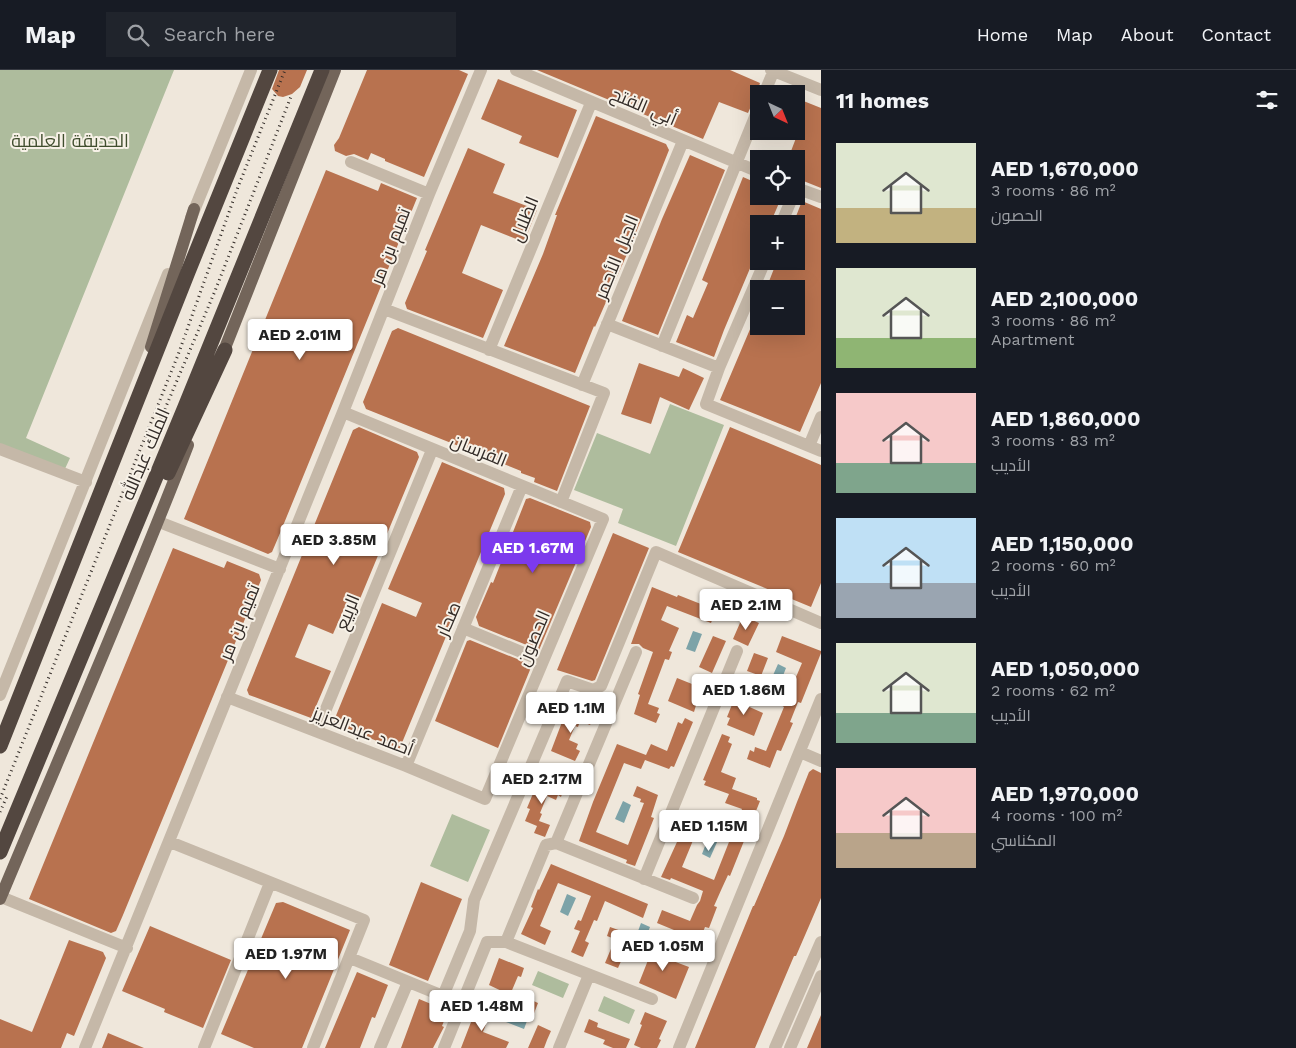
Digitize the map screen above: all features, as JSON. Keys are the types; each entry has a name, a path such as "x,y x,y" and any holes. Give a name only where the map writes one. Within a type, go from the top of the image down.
{"highway":[{"name":"الملك عبدالله","path":"0,746 270,70"},
{"name":"الملك عبدالله","path":"0,852 185,407 322,70"},
{"path":"45,743 225,350"},
{"path":"0,725 44,636"}],"main road":[{"path":"0,898 158,522 334,70"},
{"path":"128,424 194,209"}],"street":[{"path":"0,695 251,70"},
{"name":"تميم بن مر","path":"86,1048 429,194 481,70"},
{"name":"أبي الفتح","path":"516,70 750,168"},
{"path":"767,85 773,70 821,90"},
{"name":"الظلال","path":"489,350 591,102"},
{"path":"662,346 750,129"},
{"name":"الجبل الأحمر","path":"582,385 683,141"},
{"path":"351,162 429,194"},
{"path":"805,192 821,198"},
{"path":"761,270 719,368 706,404 815,448 821,417"},
{"path":"384,309 604,393 561,502"},
{"path":"608,324 719,368"},
{"name":"الفرسان","path":"343,412 603,519"},
{"path":"0,449 86,482"},
{"name":"الربيع","path":"316,731 432,450"},
{"name":"صحار","path":"406,766 522,486"},
{"name":"الحصون","path":"485,799 603,519"},
{"path":"158,522 280,569"},
{"path":"350,958 443,996 470,931 474,900 567,681 593,690 601,686 656,552 821,623"},
{"path":"463,628 543,661"},
{"path":"644,878 737,651"},
{"path":"556,843 636,652"},
{"name":"أحمد عبدالعزيز","path":"227,696 485,799"},
{"path":"679,1048 821,699"},
{"path":"800,752 821,760"},
{"path":"170,842 364,920 314,1048"},
{"path":"506,942 546,845 556,843 693,898"},
{"path":"204,1048 270,883"},
{"path":"0,898 127,948"},
{"path":"444,1048 487,942 506,942 652,999"},
{"path":"775,1048 821,942"},
{"path":"559,1048 589,975"},
{"path":"790,1048 821,976"},
{"path":"380,1048 408,982"}],"green space":[{"name":"الحديقة العلمية","path":"0,70 174,70 26,438 70,458 64,471 0,444"},
{"path":"670,404 724,425 676,546 618,523 623,509 574,490 597,433 650,454"},
{"path":"452,814 490,830 468,882 430,866"},
{"path":"538,971 569,984 563,998 532,985"},
{"path":"604,996 635,1010 629,1024 598,1011"}],"water":[{"path":"693,631 702,634 695,652 686,649"},
{"path":"778,664 786,668 779,686 770,682"},
{"path":"623,801 631,805 624,823 615,819"},
{"path":"709,836 718,840 710,858 702,854"},
{"path":"567,894 576,898 568,916 560,912"},
{"path":"641,923 650,927 643,945 634,942"},
{"path":"509,1014 527,1021 524,1029 506,1022"}],"building":[{"path":"279,70 307,70 300,87 292,94 283,97 278,96 272,89"},
{"path":"367,70 459,70 468,74 424,177 385,161 385,159 371,153 368,160 354,154 346,156 335,151 334,145 339,138"},
{"path":"537,70 730,70 760,83 759,85 750,85 750,108 748,113 719,102 703,139"},
{"path":"498,79 577,110 558,158 519,143 522,136 481,119"},
{"path":"805,102 821,108 821,188 805,182 805,150 791,150 795,140 805,140"},
{"path":"596,116 666,144 669,150 631,245 575,373 504,346 543,254 557,215 555,215"},
{"path":"468,148 505,164 493,193 537,210 524,242 481,225 462,273 503,290 483,338 407,309 405,303"},
{"path":"690,155 725,170 658,335 622,321 662,219"},
{"path":"326,170 378,191 381,183 417,198 278,538 272,552 268,554 184,519"},
{"path":"743,177 750,180 750,205 778,205 774,215 750,215 750,268 714,357 676,342 687,315 693,318 708,283 702,280"},
{"path":"805,202 821,209 821,383 800,432 720,400 750,329 750,335 805,335 805,280 770,280 773,270 805,270 805,215 797,215 800,205 805,205"},
{"path":"398,328 590,406 557,491 534,482 535,478 521,473 521,471 366,409 363,402 392,331"},
{"path":"639,363 679,377 683,368 704,378 689,410 660,397 651,424 621,414"},
{"path":"359,427 417,452 419,457 357,606 347,602 333,634 308,625 295,657 331,671 311,718 249,695 247,690 353,430"},
{"path":"730,427 821,465 821,583 811,607 678,552"},
{"path":"442,462 504,488 505,494 399,750 333,723 382,603 416,617 422,603 388,589"},
{"path":"530,498 590,522 591,527 539,650 479,626 476,617 491,582 493,583 526,499"},
{"path":"613,533 649,548 595,680 592,681 557,670"},
{"path":"173,548 224,568 227,561 259,574 261,580 123,915 116,931 111,933 29,899"},
{"path":"652,587 716,610 711,623 667,606 661,620 679,628 669,651 672,652 669,660 665,659 648,704 659,708 657,713 660,714 656,723 634,714 640,695 638,694 653,652 639,644 631,644"},
{"path":"743,616 759,623 748,646 733,639"},
{"path":"713,636 726,641 712,673 699,667"},
{"path":"782,636 821,651 821,653 801,703 798,702 790,722 793,723 781,751 777,750 770,768 747,759 750,750 754,752 755,747 766,751 784,707 781,705 784,697 787,698 802,663 776,652"},
{"path":"470,640 532,665 498,748 435,721 467,641"},
{"path":"754,653 768,658 761,676 747,671"},
{"path":"677,678 697,686 697,684 706,687 700,703 697,702 694,712 668,701"},
{"path":"737,692 748,696 745,705 763,713 754,736 727,725 730,718 727,717"},
{"path":"584,707 596,712 590,725 580,721 578,727 575,726 569,740 578,744 576,749 580,751 575,761 551,751 562,722 565,723 570,710 581,715"},
{"path":"685,718 693,722 674,767 671,766 669,769 645,760 641,769 624,763 596,832 628,845 644,803 640,802 641,799 633,796 637,786 658,795 651,817 654,818 635,866 626,863 627,860 579,841 617,744 646,755 651,744 667,751 678,722 682,724"},
{"path":"722,734 730,737 728,742 732,744 721,772 736,778 732,789 757,798 760,801 730,876 728,875 714,906 717,907 709,928 705,927 695,952 681,946 686,935 657,923 662,910 690,921 703,891 671,878 670,880 661,877 682,831 687,832 695,811 716,819 712,828 702,824 699,826 682,867 714,880 742,809 725,803 729,794 704,785 706,781 703,780"},
{"path":"813,769 821,773 821,898 755,1048 695,1048 809,772"},
{"path":"539,779 564,788 561,797 558,795 556,800 547,796 540,813 542,814 539,821 550,825 545,837 534,833 537,826 525,821 530,809 527,808"},
{"path":"551,864 648,904 643,918 605,901 597,921 594,920 585,941 589,943 583,957 580,956 571,952 580,931 574,929 578,920 581,921 591,896 558,883 540,926 551,931 545,945 521,934 533,908 531,907 538,889"},
{"path":"421,882 462,899 428,981 389,965"},
{"path":"283,902 350,930 302,1048 254,1048 221,1034 276,903"},
{"path":"150,926 231,960 203,1028 164,1012 165,1009 122,991"},
{"path":"610,927 624,932 620,941 607,936"},
{"path":"69,940 103,952 106,958 74,1036 67,1033 61,1048 0,1048 0,1019 32,1032"},
{"path":"656,940 670,946 665,958 689,967 676,999 639,983"},
{"path":"613,944 626,950 618,968 605,963"},
{"path":"499,958 524,968 521,977 518,976 510,995 489,985"},
{"path":"357,972 388,985 375,1018 372,1017 360,1048 325,1048"},
{"path":"518,994 538,1003 533,1016 512,1008"},
{"path":"419,999 448,1011 442,1026 444,1027 433,1048 401,1048"},
{"path":"478,1004 492,1009 483,1032 509,1042 506,1048 461,1048"},
{"path":"645,1012 667,1021 657,1048 641,1048 634,1045"},
{"path":"821,1015 821,1048 807,1048"},
{"path":"589,1019 598,1023 597,1027 630,1039 626,1048 613,1048 603,1044 605,1040 584,1032"},
{"path":"538,1025 551,1031 544,1048 528,1048"},
{"path":"108,1033 144,1048 102,1048"}],"railway":[{"path":"0,799 178,355 238,187 285,70"},
{"path":"159,423 215,291 292,94"},
{"path":"0,812 8,794"}]}
